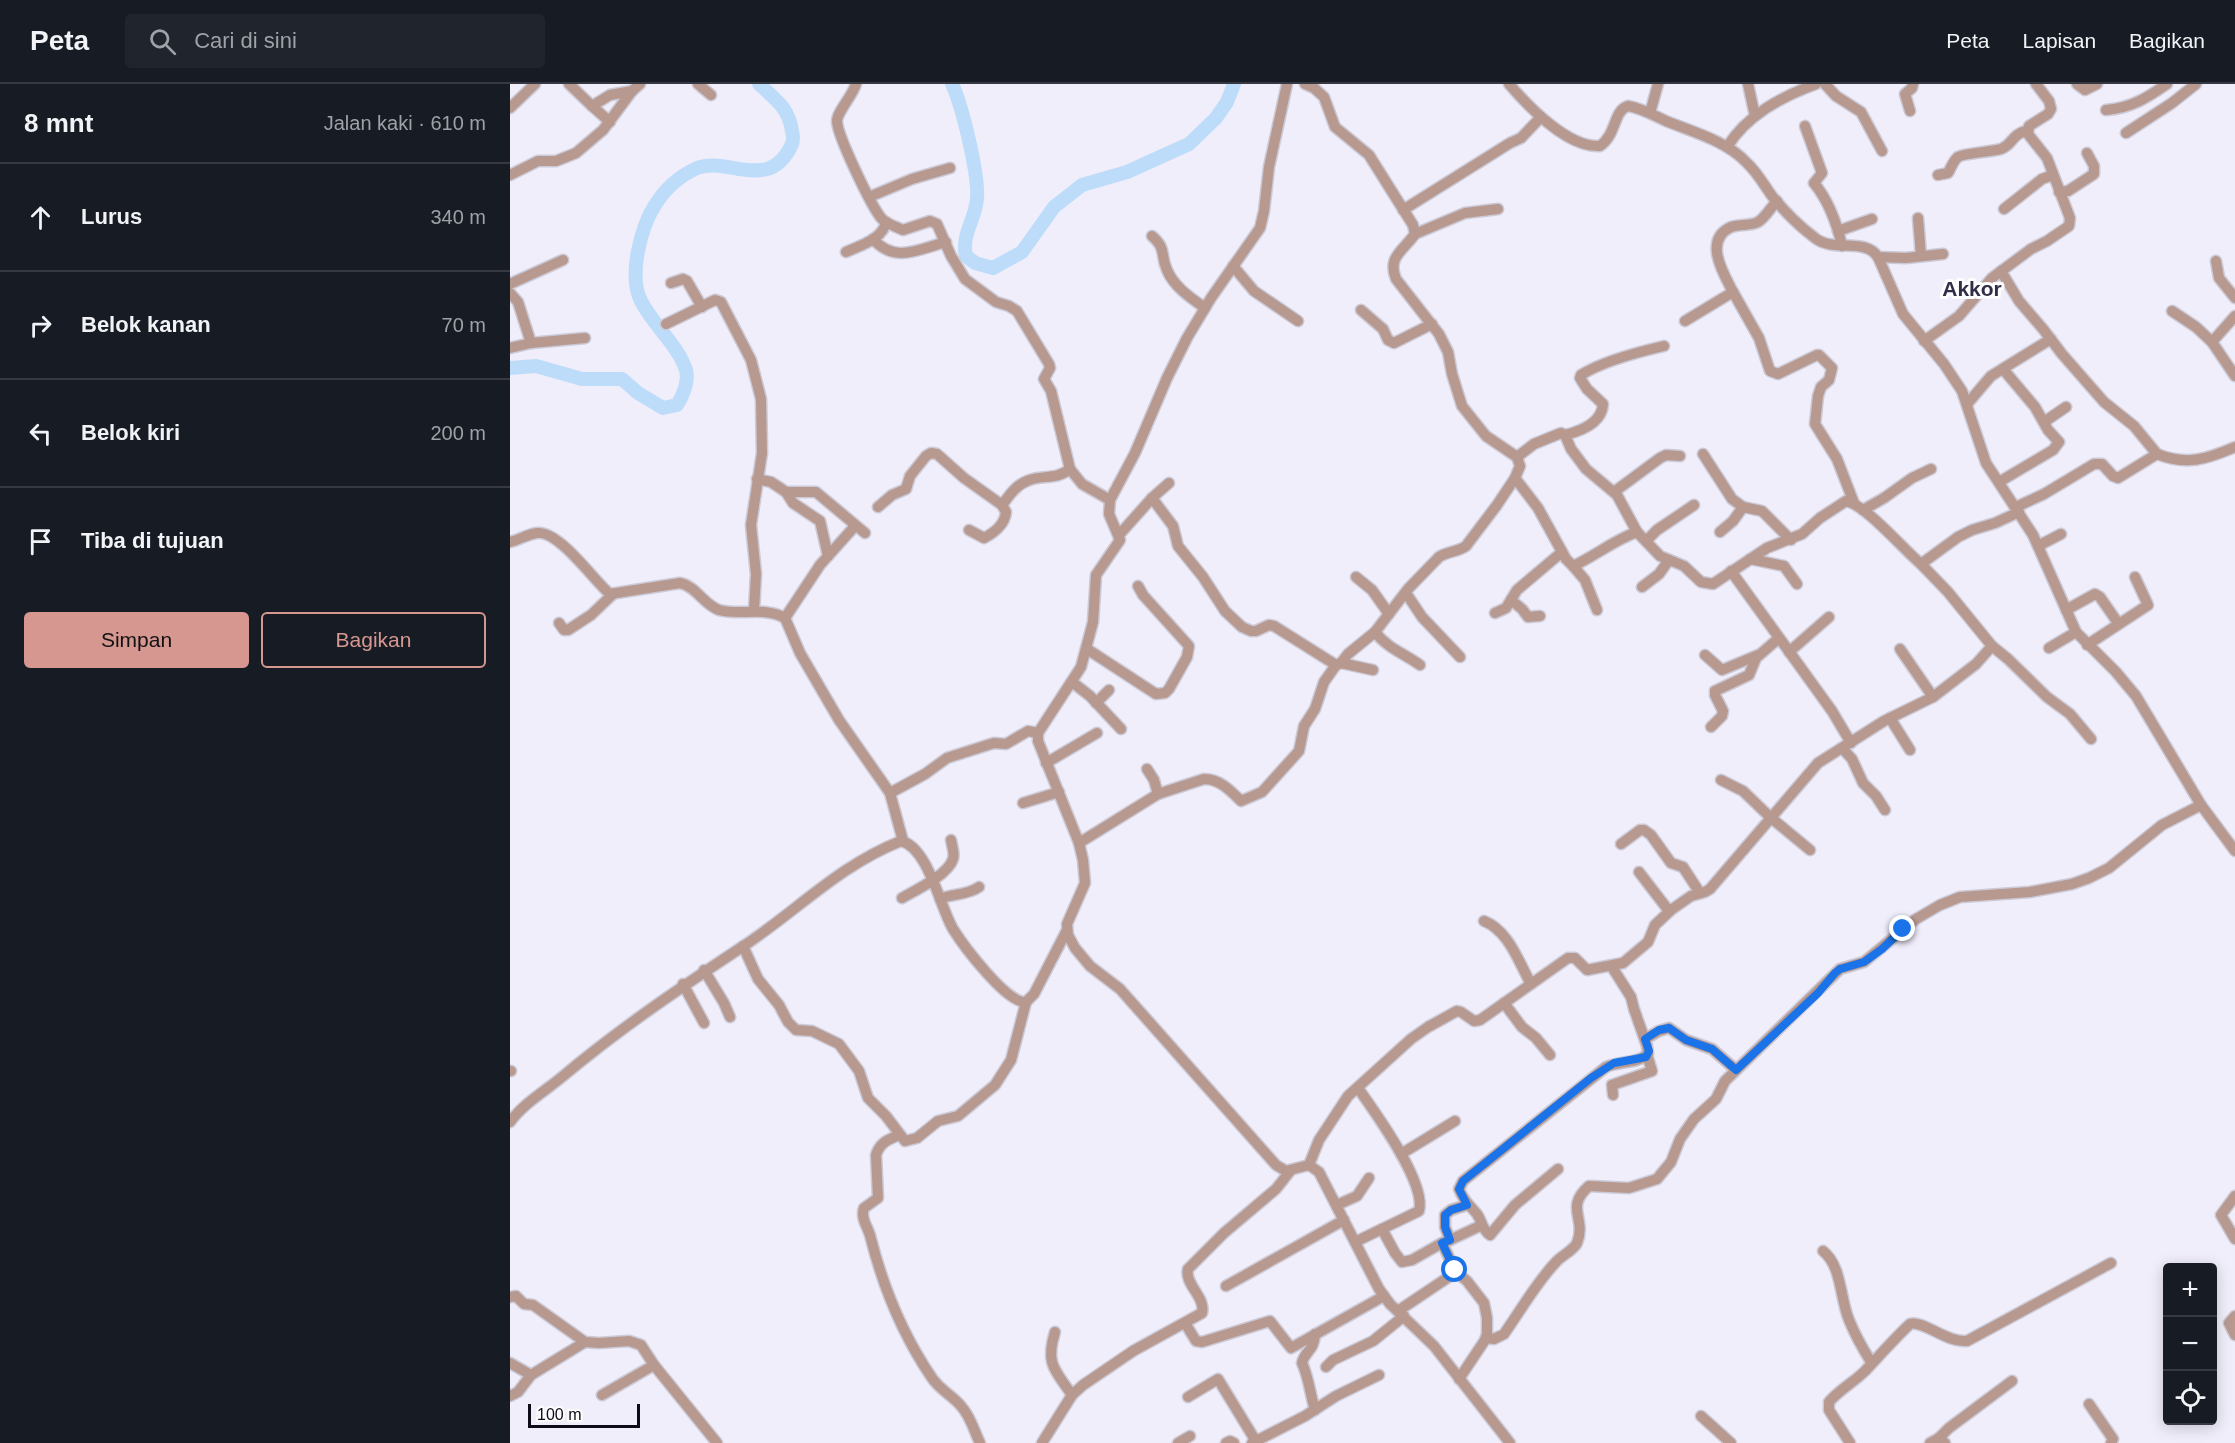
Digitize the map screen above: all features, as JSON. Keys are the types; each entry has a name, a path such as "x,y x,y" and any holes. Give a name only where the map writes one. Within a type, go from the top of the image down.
{"street":[{"path":"510,108 535,84"},
{"path":"569,84 610,122"},
{"path":"698,84 711,95"},
{"path":"856,84 837,119 844,147 868,197 886,222 906,230 926,222 934,222 940,228 951,256 965,279 996,302 1010,306 1017,311 1049,364 1050,368 1044,376 1051,393 1070,469 1082,484 1110,500"},
{"path":"743,946 758,979 779,1005 788,1022 796,1030 812,1031 839,1044 859,1071 867,1098 886,1116 905,1141 917,1138 938,1121 958,1116 995,1085 1011,1060 1026,1002 1034,994 1067,930 1071,911 1084,883 1085,873 1079,843 1038,741 1038,733 1081,667 1087,649 1093,622 1096,575 1118,545 1119,535 1109,514 1110,500 1142,438 1172,368 1205,308 1257,234 1263,218 1269,167 1287,84"},
{"path":"1305,84 1324,96 1335,127 1369,155 1413,225 1415,234"},
{"path":"1509,84 1541,117 1576,140 1595,146 1600,146 1609,139 1619,112 1624,106 1632,106 1727,147 1751,166 1777,201 1814,237 1825,244 1872,250 1903,314 1953,377 1968,403 1986,463 2018,509 2038,546 2076,632 2116,672 2136,696 2201,805 2235,851"},
{"path":"1650,113 1658,84"},
{"path":"1748,84 1755,116"},
{"path":"1727,147 1755,116 1790,93 1816,84"},
{"path":"1825,84 1836,96 1862,112 1882,151"},
{"path":"1910,111 1905,94 1913,84"},
{"path":"1938,175 1948,173 1953,163 1961,155 2008,146 2017,134 2028,130 2032,123 2048,114 2051,109 2049,101 2036,84"},
{"path":"2077,84 2085,90 2097,84"},
{"path":"2106,110 2140,103 2167,84"},
{"path":"2126,133 2172,103 2196,84"},
{"path":"592,106 610,95 636,87"},
{"path":"510,176 538,161 556,161 576,153 610,122 636,87"},
{"path":"1403,210 1510,143 1519,140 1541,117"},
{"path":"1804,126 1822,173 1814,183 1839,231 1842,246"},
{"path":"1924,341 1959,316 1977,292 2001,271 2069,226 2070,222 2047,158 2031,140 2028,130"},
{"path":"2059,192 2068,191 2094,174 2094,166 2087,153"},
{"path":"868,197 912,179 950,168"},
{"path":"2004,209 2042,179 2053,175"},
{"path":"1777,201 1760,221 1733,226 1725,231 1718,239 1716,252 1733,292 1759,338 1770,371 1778,374 1819,355 1832,368 1829,380 1821,387 1818,396 1815,424 1837,459 1858,506"},
{"path":"1079,843 1158,794 1209,778 1226,787 1241,801 1262,792 1299,751 1304,726 1315,709 1324,682 1338,664 1375,632 1439,557 1466,546 1497,506 1520,466 1517,457 1486,436 1462,406 1448,352 1432,324 1396,279 1392,270 1393,262 1415,234 1465,213 1498,209"},
{"path":"1918,218 1921,256"},
{"path":"1839,231 1872,219"},
{"path":"846,252 873,239 885,228 886,222"},
{"path":"1152,236 1163,248 1167,270 1184,293 1205,308"},
{"path":"873,239 883,249 905,254 946,242"},
{"path":"1880,263 1942,254"},
{"path":"510,284 563,260"},
{"path":"2216,261 2219,278 2235,298"},
{"path":"1233,266 1254,291 1298,321"},
{"path":"2001,271 2019,301 2090,387 2134,426 2157,454 2189,461 2203,460 2235,447"},
{"path":"671,283 682,279 687,281 702,307"},
{"path":"1685,321 1733,292"},
{"path":"510,293 518,302 531,343"},
{"path":"666,324 715,300 722,302 756,374 761,399 762,453 751,525 756,574 754,611"},
{"path":"1361,310 1383,329 1388,340 1394,343 1432,324"},
{"path":"2172,312 2196,327 2212,342 2235,376"},
{"path":"2212,342 2235,316"},
{"path":"510,348 531,343 585,338"},
{"path":"1968,403 1991,376 2050,339"},
{"path":"1517,457 1548,436 1561,433 1565,435 1591,425 1604,407 1587,389 1580,378 1581,375 1595,367 1664,346"},
{"path":"1999,482 2057,447 2059,442 2035,407 2003,369"},
{"path":"2044,422 2066,407"},
{"path":"1565,435 1571,449 1586,469 1614,492 1637,532 1660,556 1684,566 1701,582 1709,585 1772,546 1791,540 1846,501 1858,506 1948,592 1992,646 2008,658 2047,697 2070,714 2091,739"},
{"path":"878,507 892,495 906,489 910,476 926,456 931,453 937,454 964,478 1002,505 1006,512 1005,520 984,538 969,530"},
{"path":"1703,454 1727,494 1743,507 1762,511 1791,540"},
{"path":"1921,564 1958,537 1972,530 1995,524 2094,464 2102,464 2118,478 2157,454"},
{"path":"1614,492 1660,458 1666,455 1680,456"},
{"path":"1002,505 1012,492 1027,481 1058,477 1070,469"},
{"path":"1858,506 1884,498 1912,478 1931,469"},
{"path":"1515,478 1538,508 1562,552 1588,586 1597,610"},
{"path":"757,479 771,482 786,492 793,502 820,521 828,556"},
{"path":"1119,535 1152,498 1169,483"},
{"path":"786,492 816,492 865,533"},
{"path":"1152,498 1173,526 1178,546 1203,577 1218,604 1232,618 1251,631 1269,625 1274,626 1338,664 1373,670"},
{"path":"1646,541 1694,505"},
{"path":"1720,532 1733,521 1743,507"},
{"path":"785,618 828,556 855,526"},
{"path":"1573,566 1637,532"},
{"path":"510,542 537,533 547,535 573,555 608,592 613,594 680,583 688,585 719,610 772,613 785,618 800,653 839,720 890,793 903,841 910,845 934,879 953,929 972,955 1008,996 1017,1002 1026,1002"},
{"path":"2038,546 2061,534"},
{"path":"1495,613 1506,608 1516,590 1562,552"},
{"path":"1750,559 1784,566 1797,584"},
{"path":"1642,587 1659,574 1669,560"},
{"path":"1731,571 1832,711 1863,783 1876,796 1885,810"},
{"path":"1356,577 1372,590 1389,614"},
{"path":"2087,645 2148,605 2135,578"},
{"path":"1087,649 1156,694 1165,693 1187,657 1189,646 1143,595 1138,586"},
{"path":"1406,593 1422,617 1460,657"},
{"path":"559,623 564,630 568,630 591,615 613,594"},
{"path":"2066,610 2096,594 2118,623"},
{"path":"1511,600 1528,617 1540,616"},
{"path":"1789,652 1830,617"},
{"path":"1375,632 1392,649 1403,653 1420,665"},
{"path":"2049,648 2076,632"},
{"path":"1705,655 1722,670 1759,655 1779,638"},
{"path":"1067,930 1083,959 1120,989 1276,1165 1283,1170 1291,1170 1308,1165 1319,1140 1339,1106 1428,1027 1456,1011 1477,1021 1568,958 1575,958 1587,970 1612,967 1626,961 1648,942 1655,925 1669,912 1691,896 1710,889 1818,763 1890,718 1933,697 1976,664 1992,646"},
{"path":"1900,649 1933,697"},
{"path":"1711,727 1723,713 1714,695 1715,691 1749,675 1759,655"},
{"path":"1072,682 1121,729"},
{"path":"1096,703 1109,690"},
{"path":"1890,718 1910,750"},
{"path":"890,793 925,774 947,758 994,743 1006,744 1028,730 1038,733"},
{"path":"1047,763 1097,733"},
{"path":"1147,769 1154,780 1158,794"},
{"path":"1721,780 1743,791 1810,850"},
{"path":"1023,803 1059,792"},
{"path":"1486,1338 1494,1339 1504,1334 1557,1261 1576,1245 1579,1224 1577,1201 1580,1195 1589,1186 1629,1188 1657,1179 1671,1162 1680,1139 1694,1119 1716,1099 1725,1081 1818,993 1840,969 1864,962 1916,919 1960,897 2030,892 2072,884 2089,878 2109,868 2162,825 2201,805"},
{"path":"1621,844 1640,830 1644,830 1651,835 1671,863 1683,867 1700,893"},
{"path":"902,898 934,879 954,857 951,840"},
{"path":"510,1122 515,1115 610,1037 683,984 743,946 833,877 862,860 903,841"},
{"path":"1639,872 1669,912"},
{"path":"940,899 966,894 979,887"},
{"path":"1484,921 1499,929 1505,936 1531,984"},
{"path":"1612,967 1631,997 1649,1051 1647,1055 1652,1071 1612,1085 1613,1095"},
{"path":"704,970 730,1017"},
{"path":"683,984 704,1023"},
{"path":"1504,1003 1522,1027 1550,1054"},
{"path":"1645,1039 1659,1030 1669,1028 1686,1040 1712,1049 1736,1070"},
{"path":"1558,1169 1515,1205 1492,1234 1485,1232 1475,1211 1467,1205 1459,1189 1463,1181 1606,1067 1614,1063 1641,1059 1647,1055"},
{"path":"1355,1242 1420,1209 1415,1185 1401,1154 1391,1135 1358,1088"},
{"path":"1401,1154 1455,1121"},
{"path":"899,1135 882,1142 877,1149 878,1198 864,1208 864,1220 895,1315 937,1385 958,1402 968,1416 980,1443"},
{"path":"1308,1165 1318,1172 1384,1296 1434,1346 1510,1443"},
{"path":"1042,1443 1072,1395 1092,1378 1133,1351 1202,1313 1204,1309 1186,1275 1188,1269 1224,1233 1276,1189 1291,1170"},
{"path":"1337,1205 1357,1196 1369,1178"},
{"path":"2235,1196 2221,1215 2235,1239"},
{"path":"1459,1379 1486,1338 1487,1324 1484,1303 1467,1281 1455,1272 1446,1241 1445,1215 1451,1210 1467,1205"},
{"path":"1226,1286 1344,1220"},
{"path":"1382,1229 1401,1262 1412,1260 1482,1225"},
{"path":"1823,1251 1829,1255 1849,1320 1871,1362"},
{"path":"1850,1443 1828,1407 1832,1398 1863,1373 1871,1362 1912,1322 1919,1323 1953,1340 1967,1341 2111,1263"},
{"path":"1326,1367 1333,1360 1373,1341 1401,1313 1455,1272"},
{"path":"510,1297 516,1296 524,1304 533,1305 585,1341 636,1342 641,1345 654,1365 717,1443"},
{"path":"1185,1323 1198,1342 1232,1334 1270,1321 1291,1348 1384,1296"},
{"path":"2235,1316 2229,1323 2235,1335"},
{"path":"1055,1332 1052,1342 1052,1365 1072,1395"},
{"path":"1315,1334 1314,1346 1304,1357 1302,1363 1315,1410"},
{"path":"510,1396 525,1385 531,1375 585,1341"},
{"path":"510,1363 531,1375"},
{"path":"602,1395 654,1365"},
{"path":"1188,1397 1218,1379 1255,1442 1315,1410 1336,1396 1380,1375"},
{"path":"1938,1441 1949,1428 2012,1381"},
{"path":"2089,1404 2113,1439 2111,1443"},
{"path":"1701,1416 1731,1443"},
{"path":"1178,1443 1190,1436"},
{"path":"1226,1443 1230,1441 1234,1443"}],"waterway":[{"path":"510,368 536,366 582,379 622,379 638,393 663,408 677,405 685,388 686,370 677,352 646,310 637,291 636,265 641,238 650,214 659,199 672,184 689,172 707,166 760,170 772,167 783,159 793,141 788,116 780,104 759,84"},
{"path":"952,84 969,140 977,187 976,206 965,241 966,256 975,263 993,268 1022,252 1054,207 1082,185 1127,172 1189,144 1216,118 1227,102 1234,84"}],"district":[{"name":"Akkor","path":"1972,288"}],"route":[{"path":"1455,1270 1442,1243 1450,1240 1444,1220 1445,1215 1451,1210 1467,1205 1459,1189 1463,1181 1591,1078 1614,1063 1646,1057 1649,1051 1645,1039 1659,1030 1669,1028 1694,1044 1712,1049 1736,1070 1818,993 1835,973 1840,969 1864,962 1903,929"}]}
